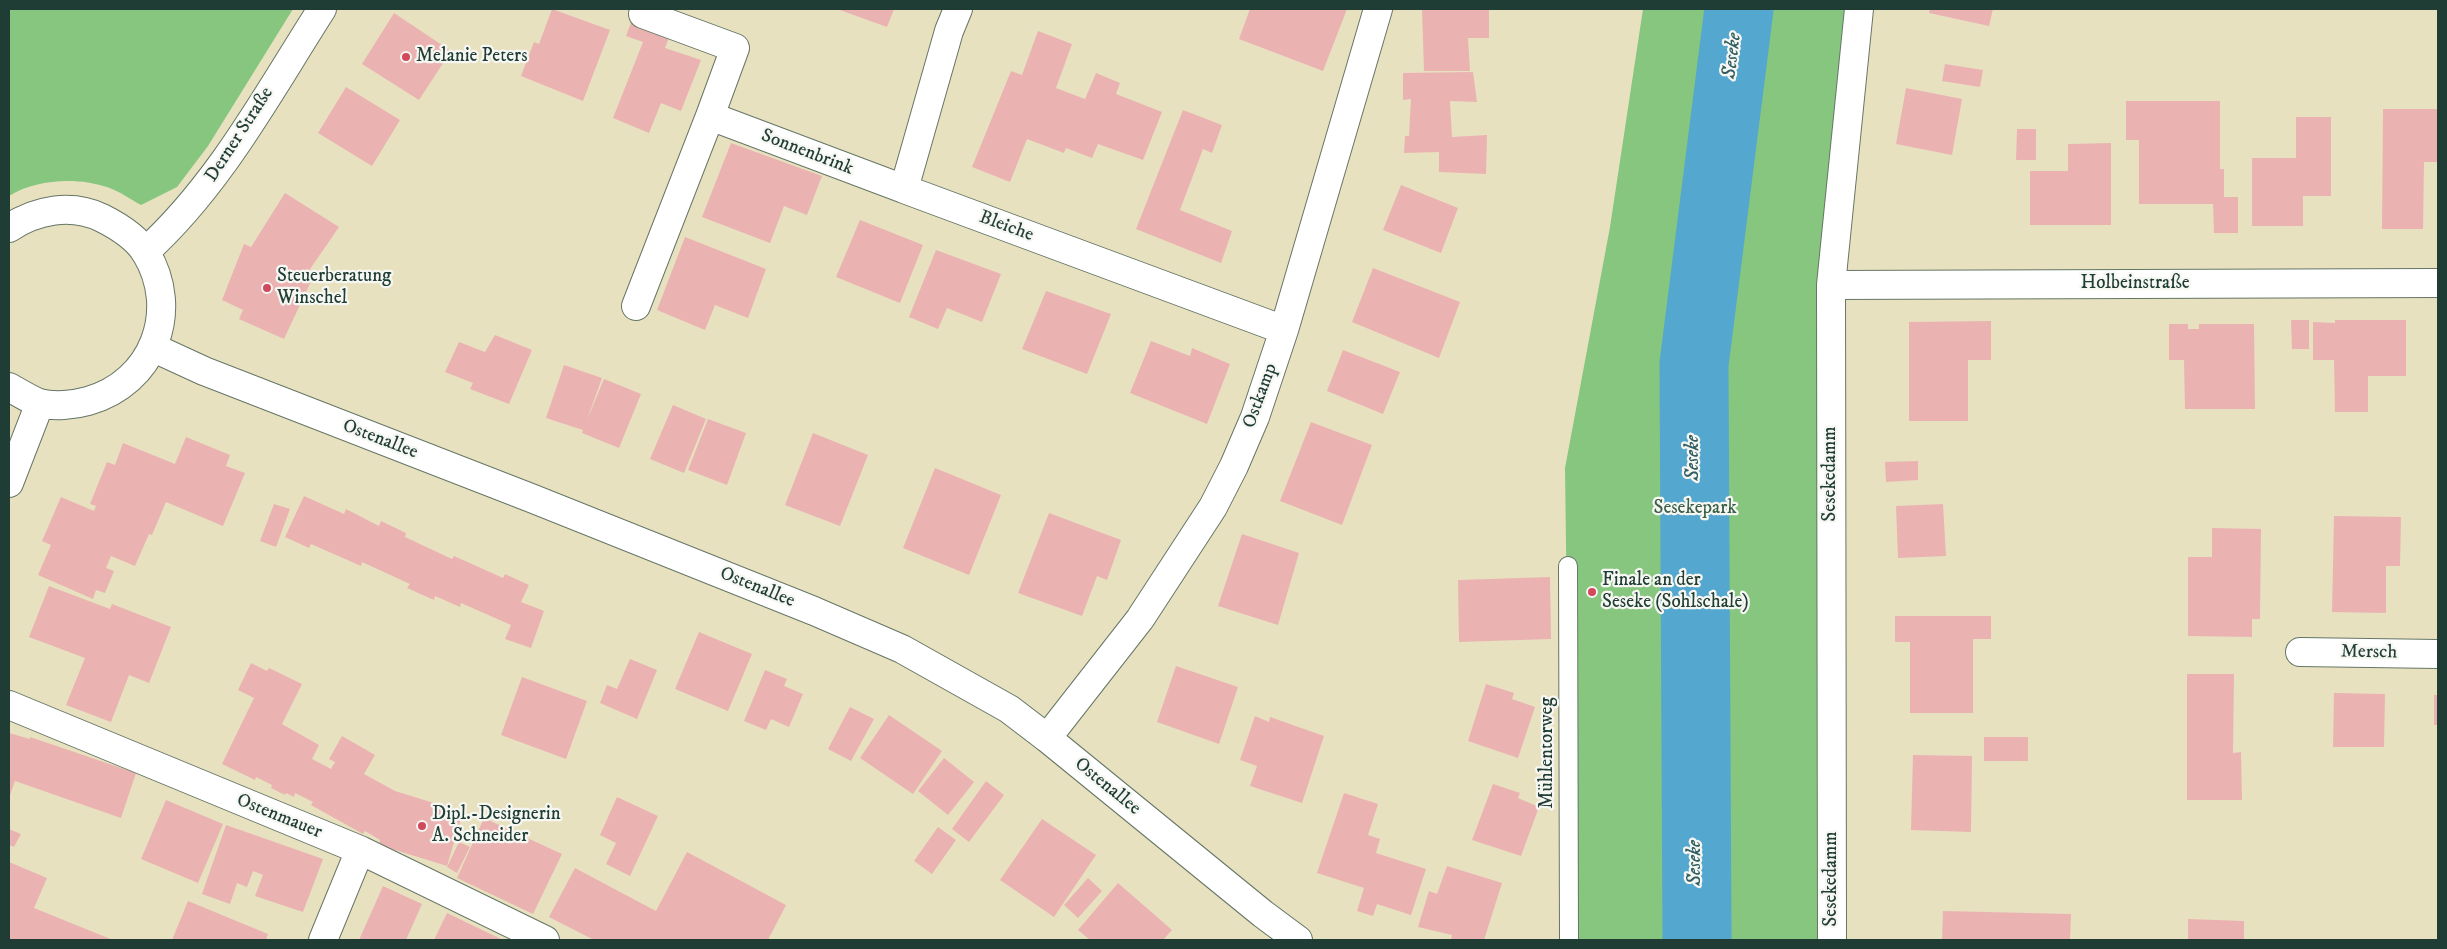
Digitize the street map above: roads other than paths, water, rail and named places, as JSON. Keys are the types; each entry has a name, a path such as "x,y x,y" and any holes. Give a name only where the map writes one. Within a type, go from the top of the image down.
{"street":[{"name":"Derner Straße","path":"145,252 186,211 216,175 322,9"},
{"path":"904,189 949,31 958,9"},
{"name":"Ostkamp","path":"1048,738 1140,619 1213,508 1234,466 1255,417 1284,330 1378,9"},
{"name":"Sesekedamm","path":"1832,940 1831,285 1859,9"},
{"path":"636,306 735,48 643,14"},
{"name":"Sonnenbrink","path":"710,116 904,189"},
{"name":"Bleiche","path":"904,189 1284,330"},
{"path":"9,228 26,217 58,209 92,213 122,228 145,252 159,282 162,315 154,348 134,376 106,396 74,405 40,403 9,387"},
{"name":"Holbeinstraße","path":"1831,285 2438,283"},
{"name":"Ostenallee","path":"154,348 204,371 531,498 902,648 1009,710 1048,738 1262,914 1298,940"},
{"path":"9,482 40,403"},
{"name":"Mersch","path":"2300,652 2438,654"},
{"name":"Ostenmauer","path":"9,705 360,850 545,940"},
{"path":"323,940 360,850"}],"lane":[{"name":"Mühlentorweg","path":"1568,566 1569,940"}],"waterway":[{"name":"Seseke","path":"1697,940 1694,364 1739,9"}],"place":[{"name":"Melanie Peters","path":"406,57"},
{"name":"Steuerberatung Winschel","path":"267,288"},
{"name":"Finale an der Seseke (Sohlschale)","path":"1592,592"},
{"name":"Dipl.-Designerin A. Schneider","path":"422,826"}],"park label":[{"name":"Sesekepark","path":"1695,509"}]}
